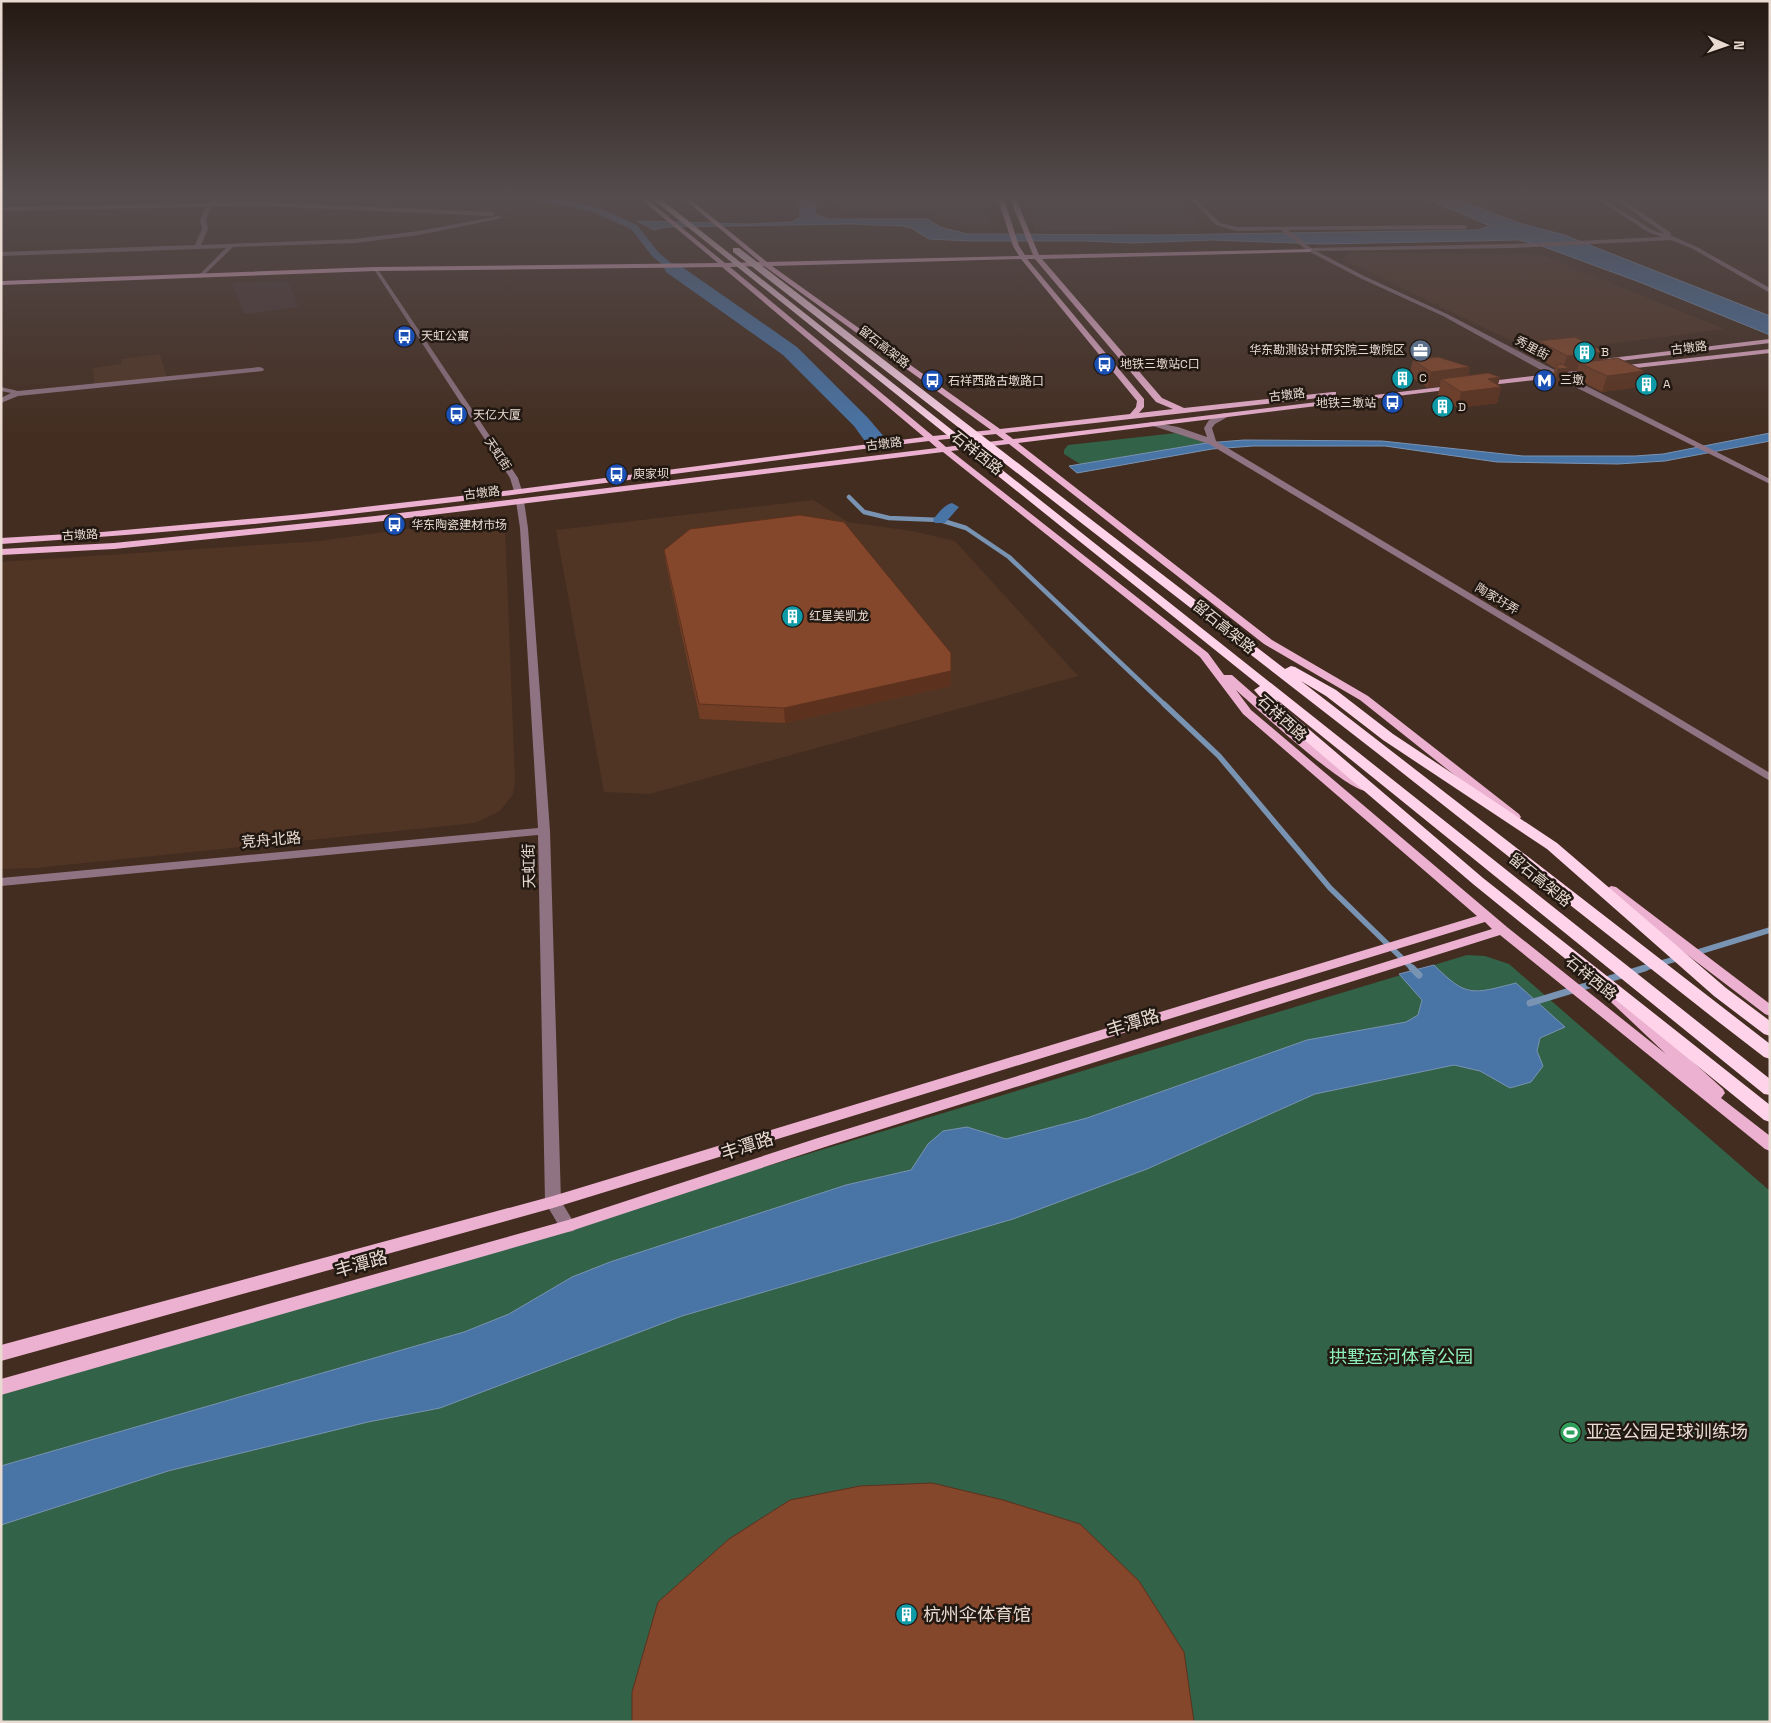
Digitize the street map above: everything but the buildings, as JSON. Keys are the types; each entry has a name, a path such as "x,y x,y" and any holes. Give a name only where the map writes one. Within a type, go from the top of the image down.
{"highway":[{"name":"留石高架路","path":"753,276 1615,963 1770,1089"},
{"name":"留石高架路","path":"770,276 866,353 1389,756 1642,956 1770,1053"},
{"path":"1238,639 1331,693 1388,737 1552,846 1719,981 1770,1030"},
{"path":"1217,646 1285,716 1377,796 1540,930 1633,1010 1770,1114"}],"main road":[{"path":"1,283 189,276"},
{"name":"石祥西路","path":"736,276 788,317 930,438 1204,655 1247,712 1502,930 1770,1145"},
{"name":"石祥西路","path":"783,276 998,431 1268,642 1364,698 1552,846"},
{"path":"1037,276 1141,401 1140,407 1132,416"},
{"path":"1053,276 1159,400 1168,406 1185,411"},
{"name":"古墩路","path":"1602,370 1475,381 1544,368 1770,341"},
{"name":"古墩路","path":"1610,369 1770,351"},
{"name":"古墩路","path":"1,552 114,546 375,519 519,496 930,438 1185,411 1456,379"},
{"name":"古墩路","path":"1,541 104,536 519,496 945,449 1466,386"},
{"path":"1204,655 1334,770 1377,796"},
{"name":"丰潭路","path":"1,1353 553,1202 1488,917"},
{"name":"丰潭路","path":"1,1387 568,1226 823,1142 1502,930"},
{"path":"1719,981 1770,1011"},
{"path":"1633,1010 1770,1140"}],"street":[{"name":"天虹街","path":"379,276 514,478 519,496 524,537 544,831 553,1202"},
{"name":"秀里街","path":"1361,276 1445,315 1695,446 1770,482"},
{"path":"1745,276 1770,291"},
{"path":"1,401 16,394 260,369"},
{"path":"1,389 14,390 16,394"},
{"path":"1212,442 1208,428 1210,424 1227,415"},
{"name":"陶家圩弄","path":"1152,424 1180,430 1212,442 1770,778"},
{"name":"竞舟北路","path":"1,882 544,831"},
{"path":"553,1202 568,1226"}],"shaded area":[{"path":"1377,276 1595,276 1724,329 1548,352 1508,339"},
{"path":"287,281 299,307 244,314 232,283"},
{"path":"160,354 167,378 94,385 93,368 122,364 121,359"},
{"name":"红星美凯龙","path":"813,500 848,522 912,531 955,541 1078,676 649,794 604,792 556,530"},
{"path":"477,519 495,519 505,527 515,779 513,794 500,811 475,823 36,868 1,869 1,562 320,541"}],"green space":[{"path":"1176,433 1206,443 1080,464 1064,454 1064,450 1068,445"},
{"name":"拱墅运河体育公园","path":"1467,955 1485,956 1509,964 1770,1191 1770,1722 1,1722 1,1392 605,1215"}],"water":[{"path":"1624,276 1669,276 1770,316 1770,335"},
{"path":"1770,433 1770,441 1665,461 1618,464 1497,462 1385,446 1253,446 1212,449 1077,473 1069,466 1206,443 1244,440 1382,441 1523,456 1635,456 1663,454"},
{"path":"1434,965 1455,983 1471,990 1479,991 1516,983 1565,1027 1540,1038 1537,1051 1543,1066 1531,1082 1510,1088 1480,1071 1454,1065 1315,1094 1147,1169 1013,1219 682,1316 440,1408 368,1422 168,1471 1,1525 1,1466 464,1332 509,1314 572,1277 610,1262 846,1185 911,1170 928,1144 943,1131 967,1127 1006,1139 1087,1118 1307,1040 1406,1022 1418,1015 1422,1000 1399,974"}],"waterway":[{"path":"684,276 790,351 861,422 875,439"},
{"path":"849,497 864,512 889,518 940,520 966,528 1009,557 1165,705"},
{"path":"940,520 952,507"},
{"path":"1164,704 1219,756 1330,888 1413,969"},
{"path":"1695,953 1770,930"},
{"path":"1641,969 1679,958"},
{"path":"1530,1003 1645,968"},
{"path":"1413,969 1419,975"}],"place":[{"name":"天虹公寓","path":"405,336"},
{"name":"华东勘测设计研究院三墩院区","path":"1421,350"},
{"name":"B","path":"1585,352"},
{"name":"地铁三墩站C口","path":"1104,364"},
{"name":"C","path":"1403,378"},
{"name":"三墩","path":"1544,380"},
{"name":"石祥西路古墩路口","path":"932,381"},
{"name":"A","path":"1647,384"},
{"name":"地铁三墩站","path":"1392,403"},
{"name":"D","path":"1442,407"},
{"name":"天亿大厦","path":"457,415"},
{"name":"庾家坝","path":"617,474"},
{"name":"华东陶瓷建材市场","path":"395,525"},
{"name":"红星美凯龙","path":"793,616"},
{"name":"亚运公园足球训练场","path":"1570,1432"},
{"name":"杭州伞体育馆","path":"907,1615"}]}
